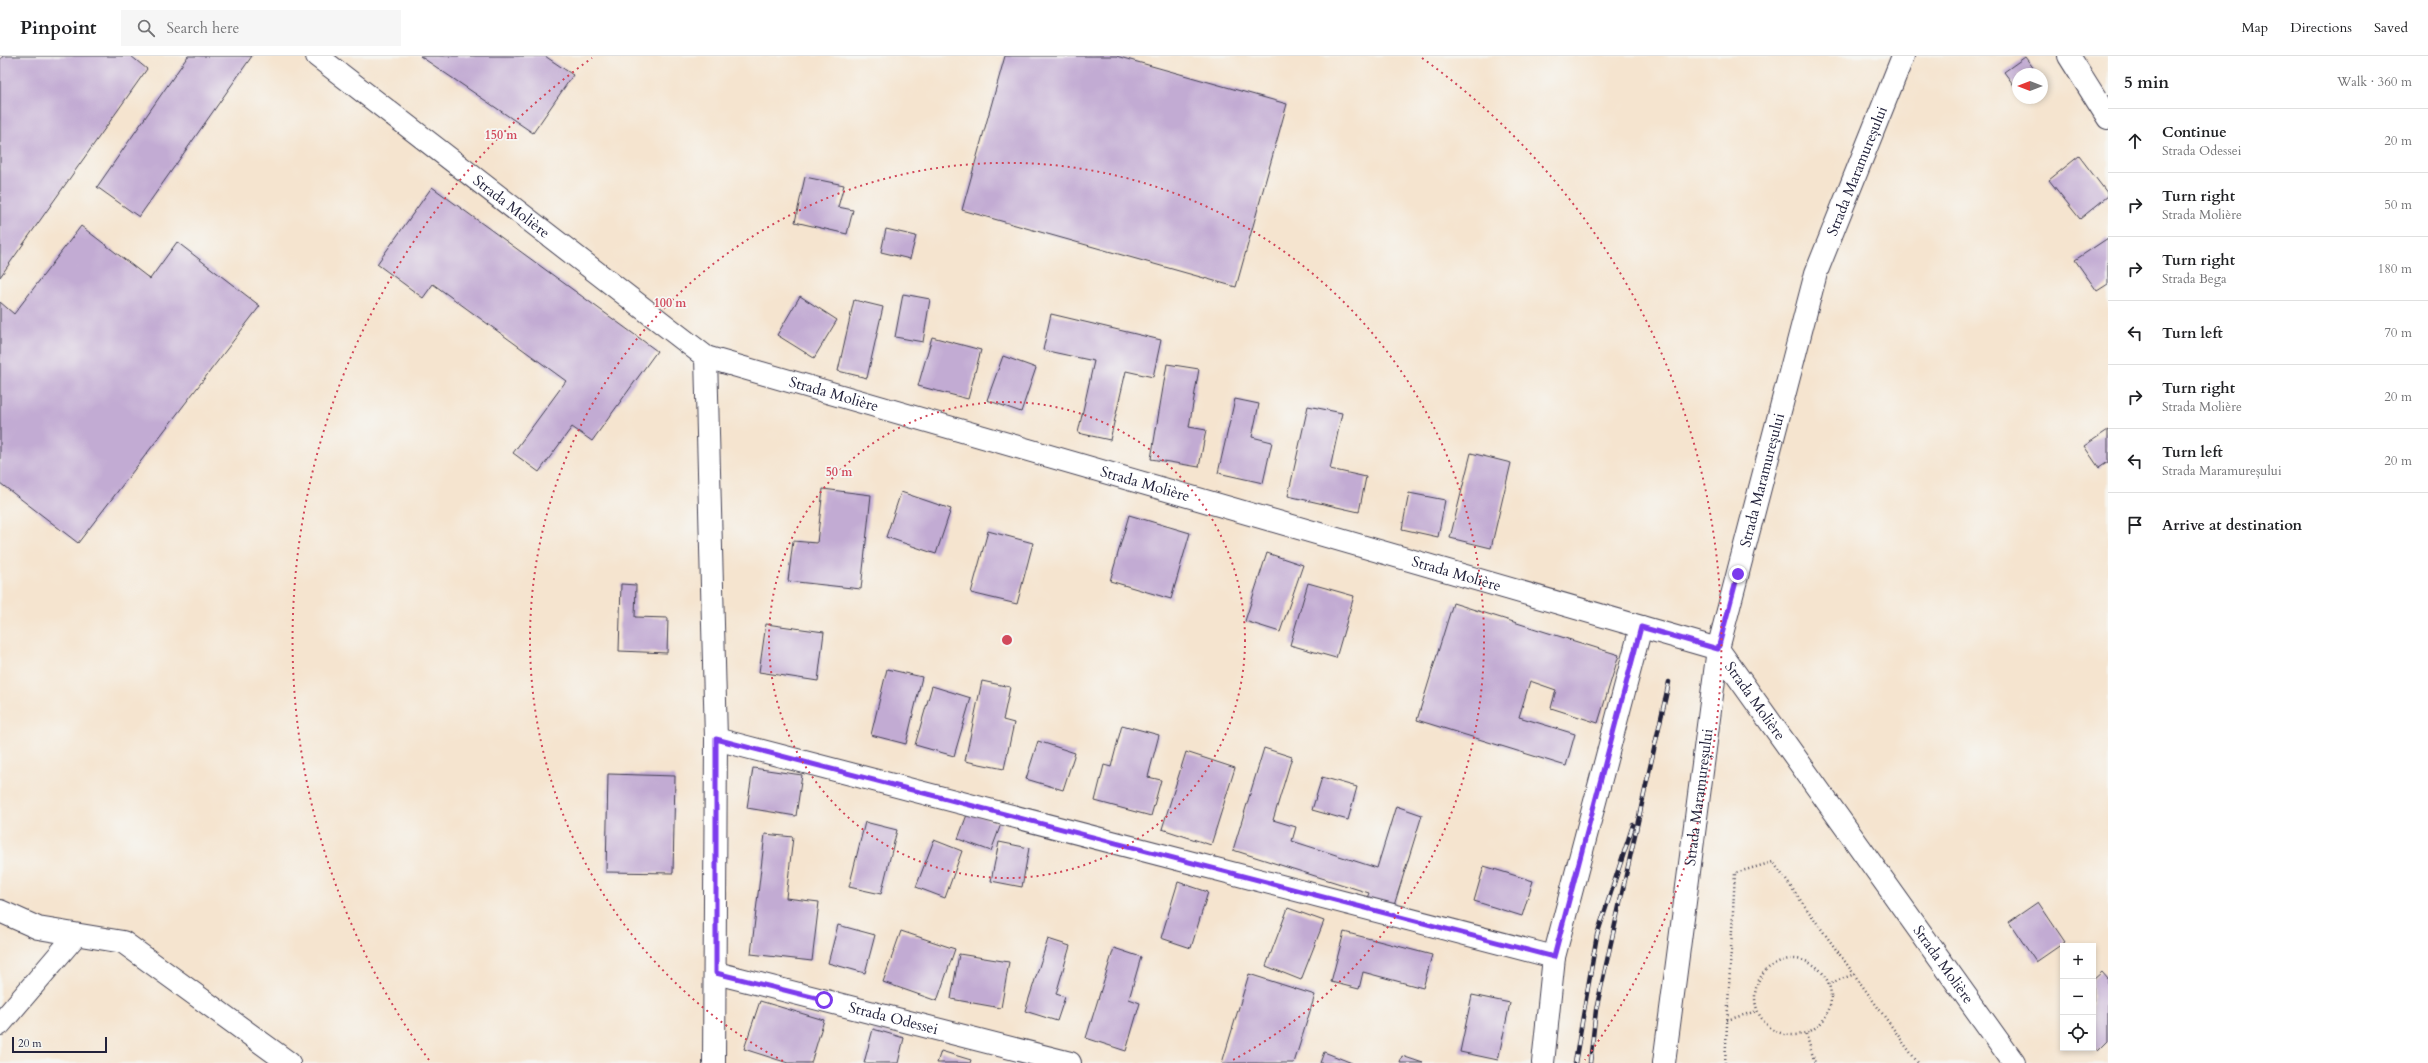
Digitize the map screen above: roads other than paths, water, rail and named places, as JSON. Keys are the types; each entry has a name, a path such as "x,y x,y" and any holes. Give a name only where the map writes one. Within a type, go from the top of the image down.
{"street":[{"name":"Strada Molière","path":"317,56 706,357 1718,649 2014,1063"},
{"name":"Strada Maramureșului","path":"1664,1063 1718,649 1816,273 1903,56"},
{"path":"2069,56 2108,118"},
{"path":"706,357 716,739 716,973 714,1063"},
{"path":"1544,1063 1554,957 1641,627"},
{"path":"716,739 1554,957"},
{"path":"0,911 38,928 123,942 289,1063"},
{"path":"0,1024 76,935"},
{"name":"Strada Odessei","path":"716,973 1070,1063"}],"railway":[{"path":"1590,1063 1596,1010 1669,682"},
{"path":"1575,1063 1597,935 1633,825"}]}
